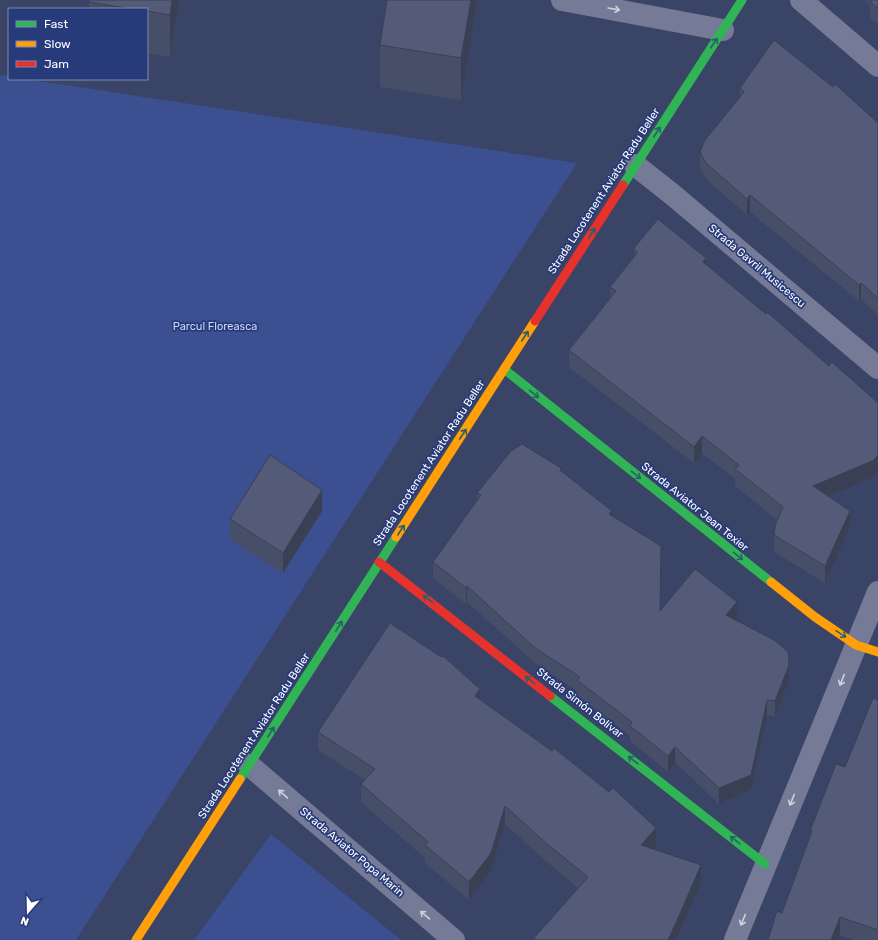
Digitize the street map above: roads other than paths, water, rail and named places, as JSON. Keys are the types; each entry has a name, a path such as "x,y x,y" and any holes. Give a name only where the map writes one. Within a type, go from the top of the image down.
{"street":[{"path":"562,0 723,30"},
{"name":"Strada Locotenent Aviator Radu Beller","path":"136,940 742,0"},
{"path":"801,0 878,66"},
{"name":"Strada Gavril Musicescu","path":"635,165 673,195 878,368"},
{"name":"Strada Aviator Jean Texier","path":"504,369 815,617 856,645 878,652"},
{"name":"Strada Simón Bolívar","path":"379,562 765,864"},
{"path":"735,940 878,592"},
{"name":"Strada Aviator Popa Marin","path":"249,765 454,940"}],"park label":[{"name":"Parcul Floreasca","path":"215,326"}]}
